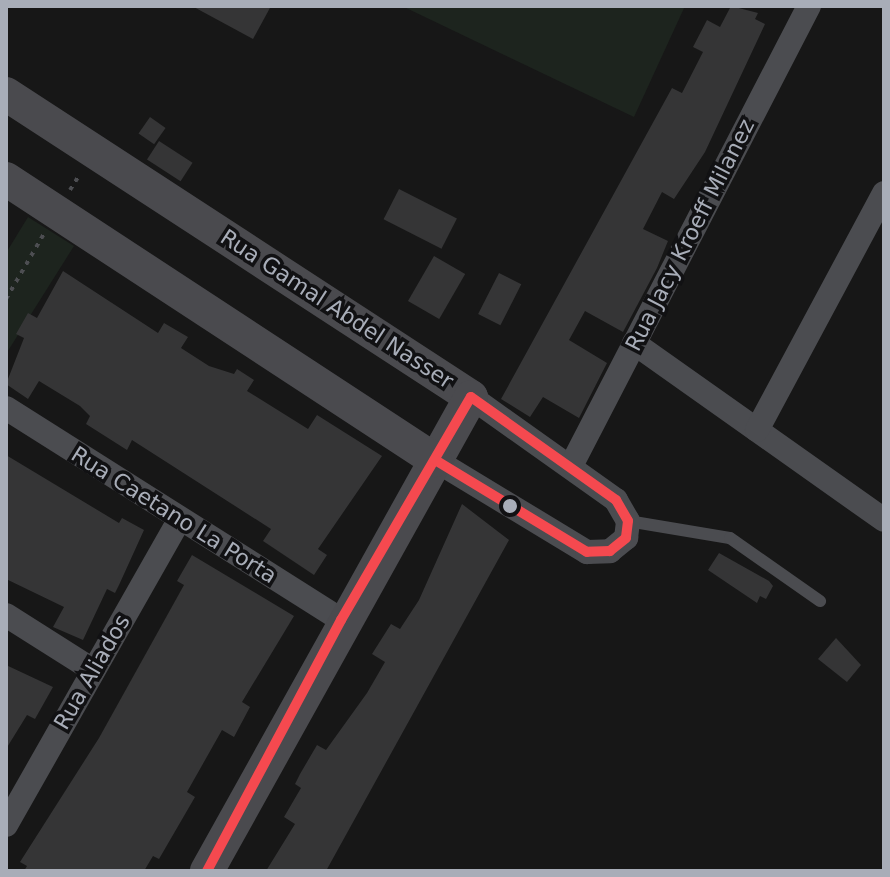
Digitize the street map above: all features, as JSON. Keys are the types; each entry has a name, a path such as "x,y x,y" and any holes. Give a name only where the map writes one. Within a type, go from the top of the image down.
{"street":[{"name":"Rua Jacy Kroeff Milanez","path":"572,464 809,6"},
{"name":"Rua Gamal Abdel Nasser","path":"6,94 572,464 616,500 628,521"},
{"path":"6,179 435,460 587,552 610,551 626,538 628,521"},
{"path":"757,430 884,193"},
{"path":"634,343 757,430 882,512"},
{"path":"207,871 341,620 471,397"},
{"name":"Rua Caetano La Porta","path":"6,408 341,620"},
{"name":"Rua Aliados","path":"6,825 180,519"},
{"path":"6,615 93,670"}],"lane":[{"path":"628,521 730,538 820,601"}],"path":[{"path":"6,299 95,151"}],"shaded area":[{"path":"402,6 685,6 634,117"},
{"path":"28,217 74,246 6,354 6,253"}],"building":[{"path":"192,6 271,6 253,39"},
{"path":"731,6 758,13 755,19 765,24 705,152 674,199 662,192 643,229 668,241 657,268 623,332 585,311 569,340 607,363 579,418 543,397 530,417 501,399 672,88 682,93 703,52 693,47 707,20 720,27"},
{"path":"150,117 166,128 154,144 139,133"},
{"path":"159,141 193,163 181,181 147,159"},
{"path":"399,189 457,219 441,249 384,219"},
{"path":"434,256 465,274 439,319 408,301"},
{"path":"63,271 158,333 164,323 188,337 181,348 209,366 234,374 237,369 254,380 247,391 308,429 317,415 382,456 318,549 327,555 314,575 263,541 271,529 132,440 127,450 86,424 90,416 80,406 39,381 28,399 6,384 24,338 16,334 28,313 37,318"},
{"path":"499,273 521,284 500,325 478,314"},
{"path":"6,455 119,523 122,518 144,530 115,593 107,589 83,640 53,627 64,607 6,579"},
{"path":"462,504 509,540 326,871 266,871 295,824 284,817 301,788 295,784 300,774 317,745 326,750 367,693 385,662 372,654 391,624 400,629 419,600"},
{"path":"719,553 769,581 773,586 766,599 760,596 757,603 708,570"},
{"path":"192,555 294,616 242,702 250,707 234,737 222,730 187,792 195,797 159,859 153,856 144,871 24,871 27,866 20,862 99,738 184,585 177,581"},
{"path":"836,638 861,665 847,682 818,659"},
{"path":"6,665 53,687 35,719 27,715 6,749"}],"transit line":[{"path":"207,871 341,620 471,397 616,500 628,521 626,538 610,551 587,552 435,460"}]}
